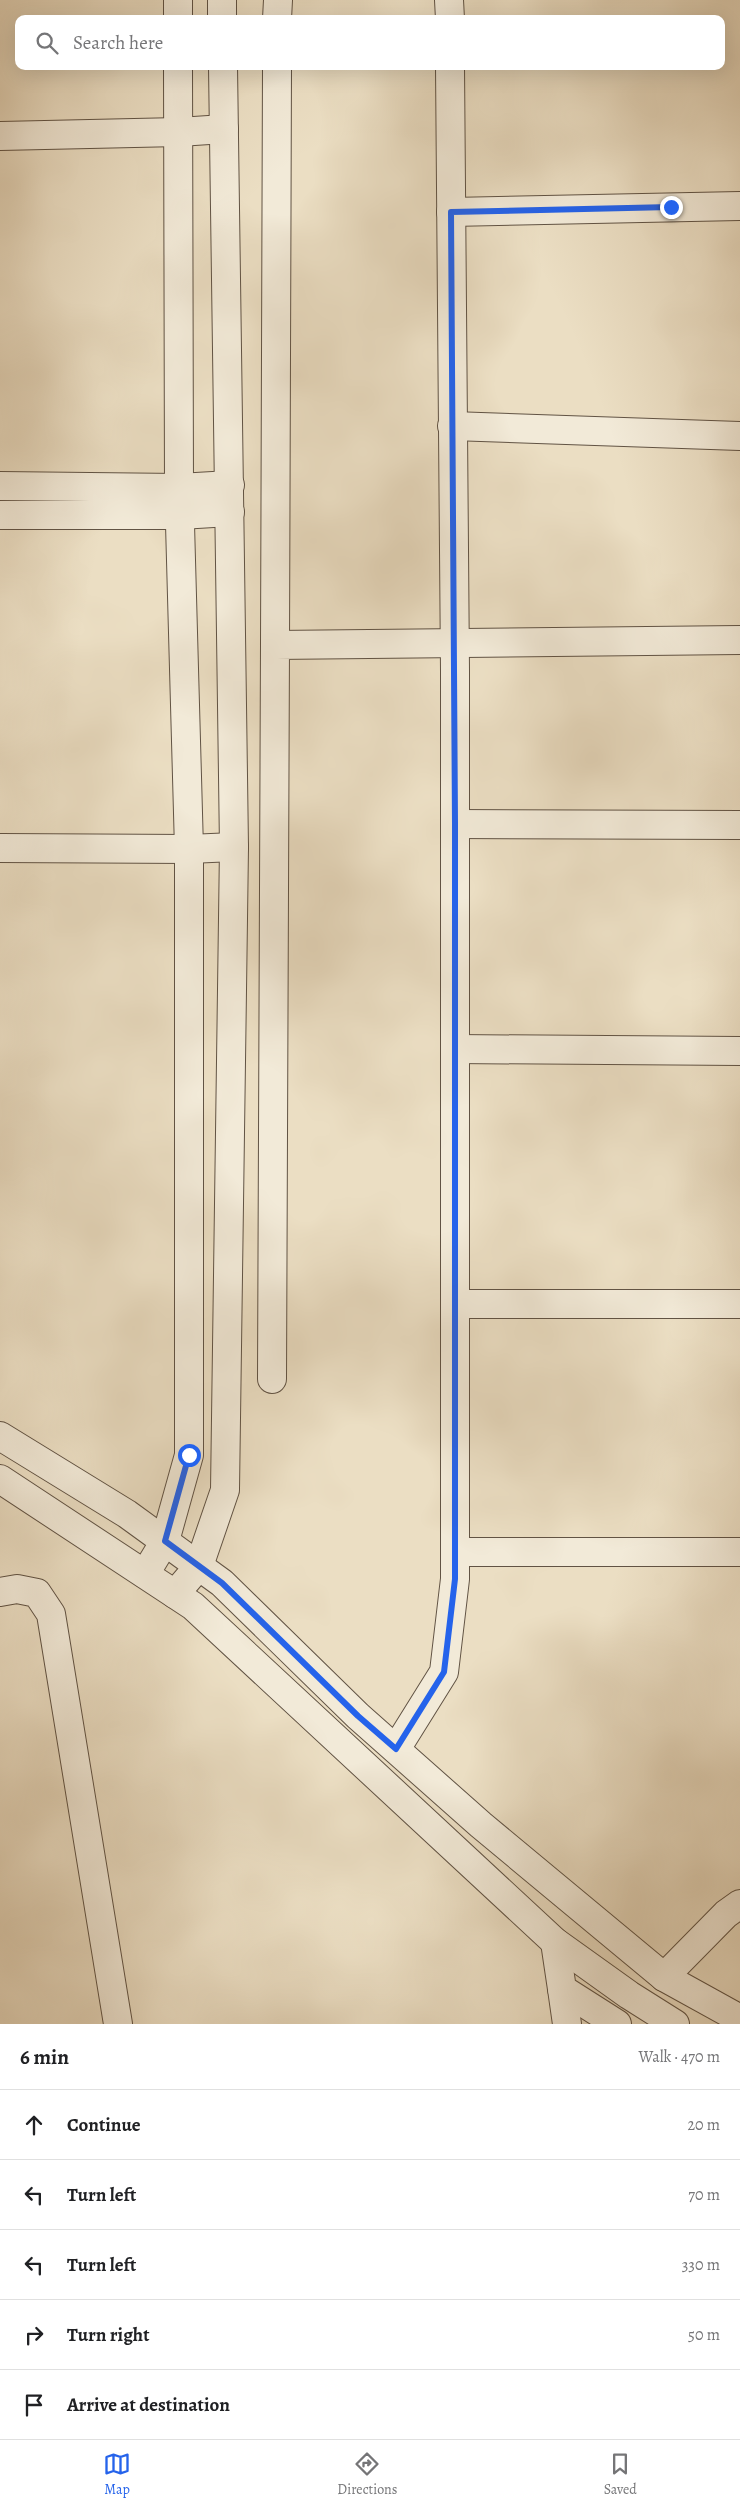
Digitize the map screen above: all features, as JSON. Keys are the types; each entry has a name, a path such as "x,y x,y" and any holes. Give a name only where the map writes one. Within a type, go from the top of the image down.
{"street":[{"path":"178,0 178,15"},
{"path":"222,0 222,15"},
{"path":"278,0 278,15"},
{"path":"449,0 450,15"},
{"path":"145,1574 165,1541 189,1455 189,849 179,488 178,70"},
{"path":"175,1594 198,1566 225,1490 234,847 223,70"},
{"path":"272,1379 277,70"},
{"path":"396,1749 444,1672 455,1579 455,824 450,70"},
{"path":"0,136 179,132 224,129"},
{"path":"451,212 740,206"},
{"path":"452,426 740,436"},
{"path":"0,486 179,488 230,485"},
{"path":"0,515 180,515 230,512"},
{"path":"275,644 740,640"},
{"path":"455,824 740,824"},
{"path":"0,848 189,849 234,847"},
{"path":"455,1049 740,1050"},
{"path":"455,1304 740,1304"},
{"path":"0,1436 128,1514 222,1583 358,1716 481,1824 664,1977 740,2019"},
{"path":"0,1479 193,1606 555,1942 629,1995 675,2024"},
{"path":"455,1552 740,1552"},
{"path":"0,1592 17,1589 37,1593 51,1614 118,2024"},
{"path":"664,1977 726,1914 740,1904"},
{"path":"555,1942 567,2024"},
{"path":"562,1989 617,2024"}],"route":[{"path":"189,1455 165,1541 222,1583 358,1716 396,1749 444,1672 455,1579 455,824 451,212 671,207"}]}
